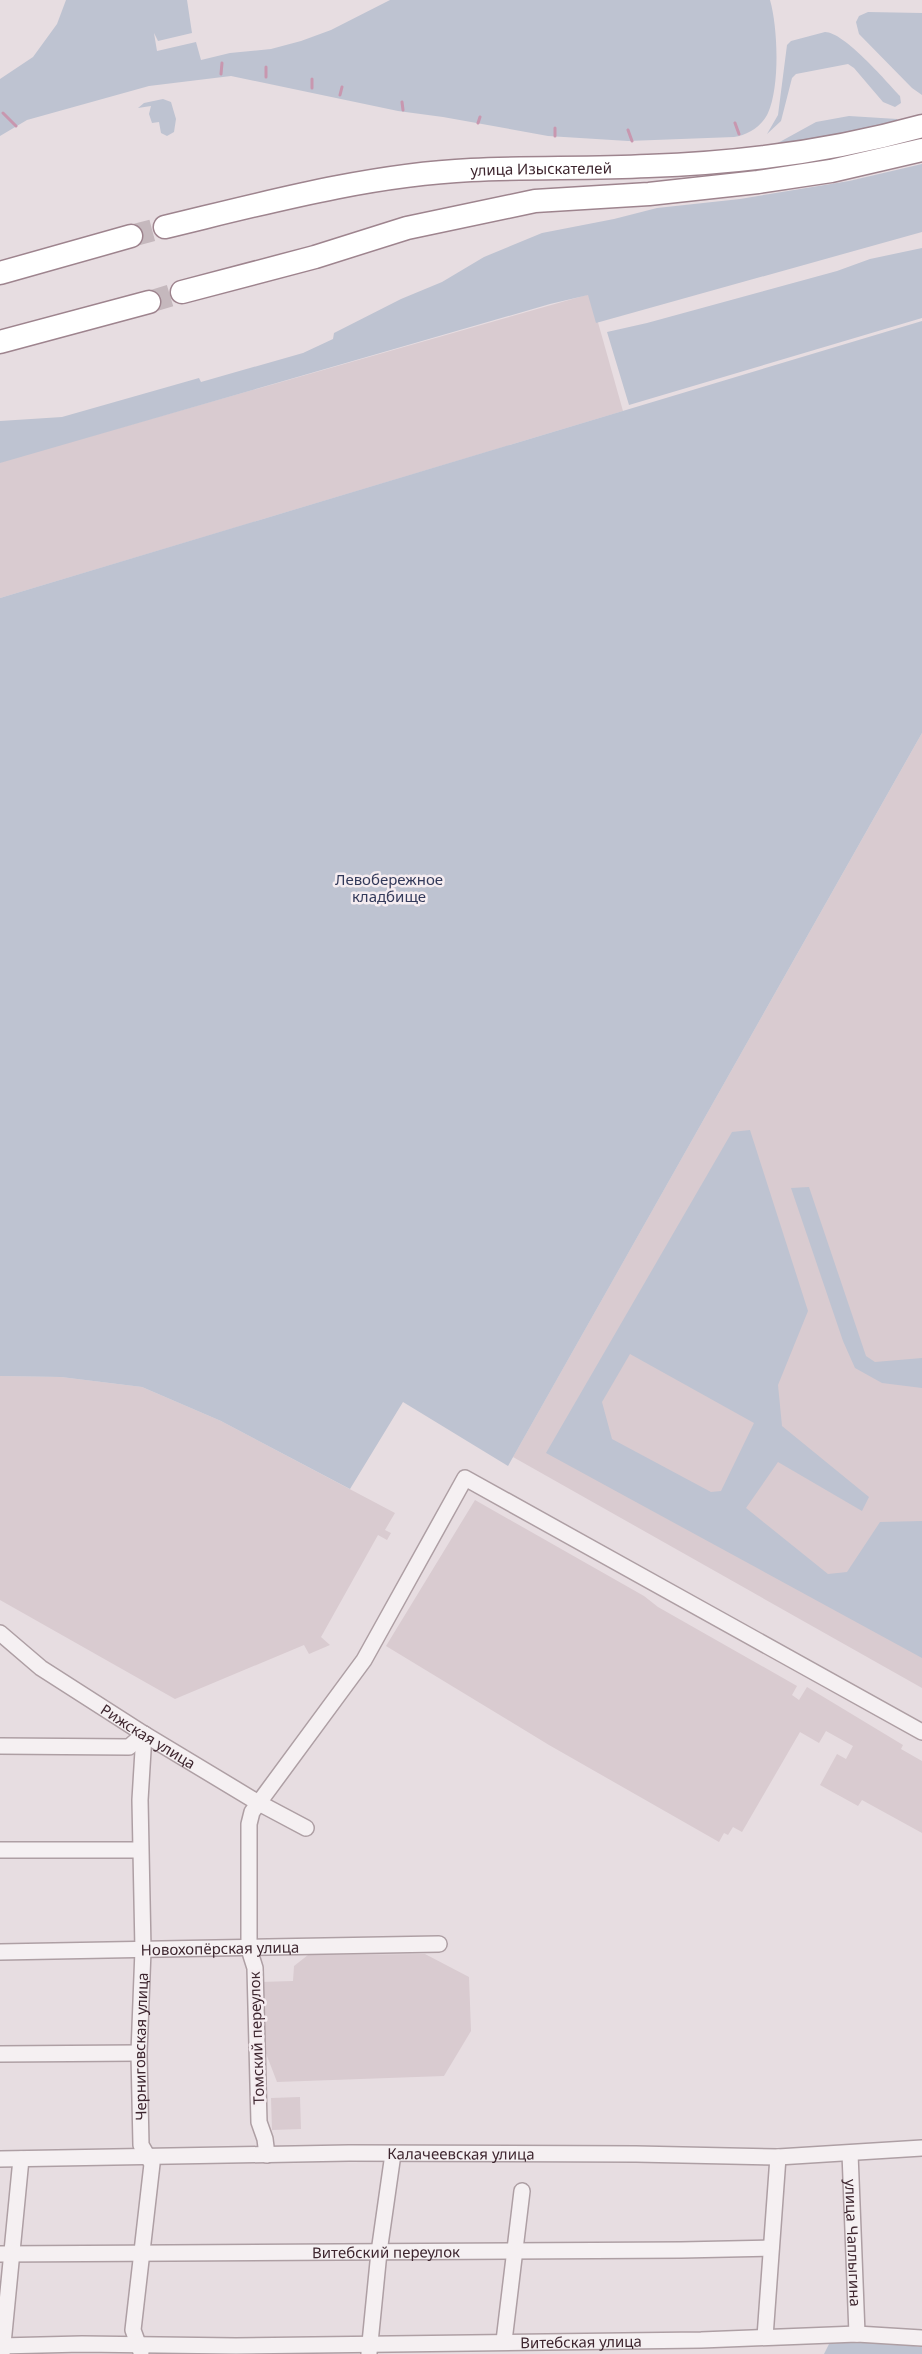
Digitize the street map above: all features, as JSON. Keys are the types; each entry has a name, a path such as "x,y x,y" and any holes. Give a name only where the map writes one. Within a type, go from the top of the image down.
{"highway":[{"name":"улица Изыскателей","path":"165,227 264,203 386,179 471,170 648,166 754,159 830,147 922,126"},
{"name":"улица Изыскателей","path":"182,292 407,228 535,201 649,194 758,182 841,169 922,150"},
{"path":"0,273 131,236"},
{"path":"0,342 148,302"}],"street":[{"path":"257,1802 272,1787 364,1660 465,1478 922,1732"},
{"name":"Рижская улица","path":"4,1639 41,1668 144,1734 257,1802 306,1828"},
{"path":"0,1746 129,1747 144,1734"},
{"name":"Черниговская улица","path":"140,2349 133,2330 152,2164 141,2145 139,2053 143,1950 140,1800 144,1734"},
{"name":"Томский переулок","path":"257,1802 249,1824 249,1949 255,1968 259,2122 266,2139 267,2155"},
{"path":"0,1850 140,1850"},
{"name":"Новохопёрская улица","path":"0,1952 249,1949 439,1944"},
{"path":"0,2054 139,2053"},
{"name":"Калачеевская улица","path":"0,2159 349,2152 778,2157 922,2148"},
{"name":"улица Чаплыгина","path":"850,2153 857,2334"},
{"path":"369,2349 379,2252 393,2154"},
{"path":"765,2337 778,2157"},
{"path":"1,2349 5,2254 21,2159"},
{"path":"504,2341 522,2190"},
{"name":"Витебский переулок","path":"5,2254 771,2248"},
{"name":"Витебская улица","path":"1,2349 369,2349 504,2341 702,2347 765,2337 857,2334 922,2338"}],"shaded area":[{"path":"590,294 623,411 0,598 0,462"},
{"path":"922,733 922,1688 513,1457"},
{"path":"0,1376 61,1377 142,1387 221,1421 395,1513 385,1530 391,1533 387,1540 378,1535 321,1637 330,1645 309,1654 304,1645 175,1699 0,1600"},
{"path":"475,1500 797,1686 792,1695 799,1700 807,1687 903,1745 901,1749 922,1761 922,1833 862,1800 858,1806 820,1785 837,1754 846,1759 853,1746 826,1731 819,1743 800,1732 742,1832 733,1827 728,1835 724,1833 719,1842 549,1745 386,1646"},
{"path":"425,1954 469,1977 471,2031 444,2076 277,2082 262,2043 260,1982 293,1981 294,1966 308,1955"},
{"path":"300,2097 301,2129 272,2130 271,2098"}],"green space":[{"path":"66,0 187,0 192,33 158,41 154,33 157,51 196,42 201,60 230,53 271,49 301,41 331,30 390,0 770,0 775,26 776,73 772,102 765,118 749,132 734,137 628,141 548,136 398,111 231,76 149,86 27,120 0,136 0,79 33,57 57,24"},
{"path":"868,12 922,13 922,95 912,88 859,34 856,22 859,16"},
{"path":"825,32 843,40 864,58 900,96 901,103 895,107 883,102 854,68 848,64 796,74 792,78 781,121 767,134 778,115 787,45 791,41"},
{"path":"163,99 171,102 176,119 174,132 167,136 161,133 159,122 152,123 149,114 151,106 138,108 144,103"},
{"path":"849,116 897,119 898,122 849,135 776,144 816,122"},
{"path":"922,164 922,232 596,323 588,295 550,304 0,463 0,421 62,417 199,378 201,382 303,353 333,339 334,333 401,299 442,282 484,257 542,233 614,219 657,208 740,199 849,181"},
{"path":"922,248 922,318 629,405 607,332 647,323 837,271 870,259"},
{"name":"Левобережное кладбище","path":"922,321 922,733 508,1466 403,1402 350,1489 221,1421 142,1387 61,1377 0,1376 0,598"},
{"path":"750,1130 808,1311 778,1385 782,1426 869,1497 862,1511 778,1462 746,1508 828,1574 847,1572 880,1522 922,1521 922,1658 546,1453 732,1132","holes":["630,1354 754,1423 721,1491 711,1492 612,1439 602,1402"]},
{"path":"809,1187 866,1356 875,1362 922,1358 922,1388 882,1383 855,1368 843,1341 791,1188"},
{"path":"833,2336 922,2347 922,2354 824,2354"}],"waterway":[{"path":"221,74 222,63"},
{"path":"266,67 266,77"},
{"path":"312,79 312,88"},
{"path":"340,95 342,87"},
{"path":"402,102 403,110"},
{"path":"3,113 16,126"},
{"path":"478,123 480,117"},
{"path":"735,123 739,134"},
{"path":"555,128 555,136"},
{"path":"628,130 632,141"}],"tunnel":[{"path":"131,236 165,227"},
{"path":"149,302 182,292"}]}
